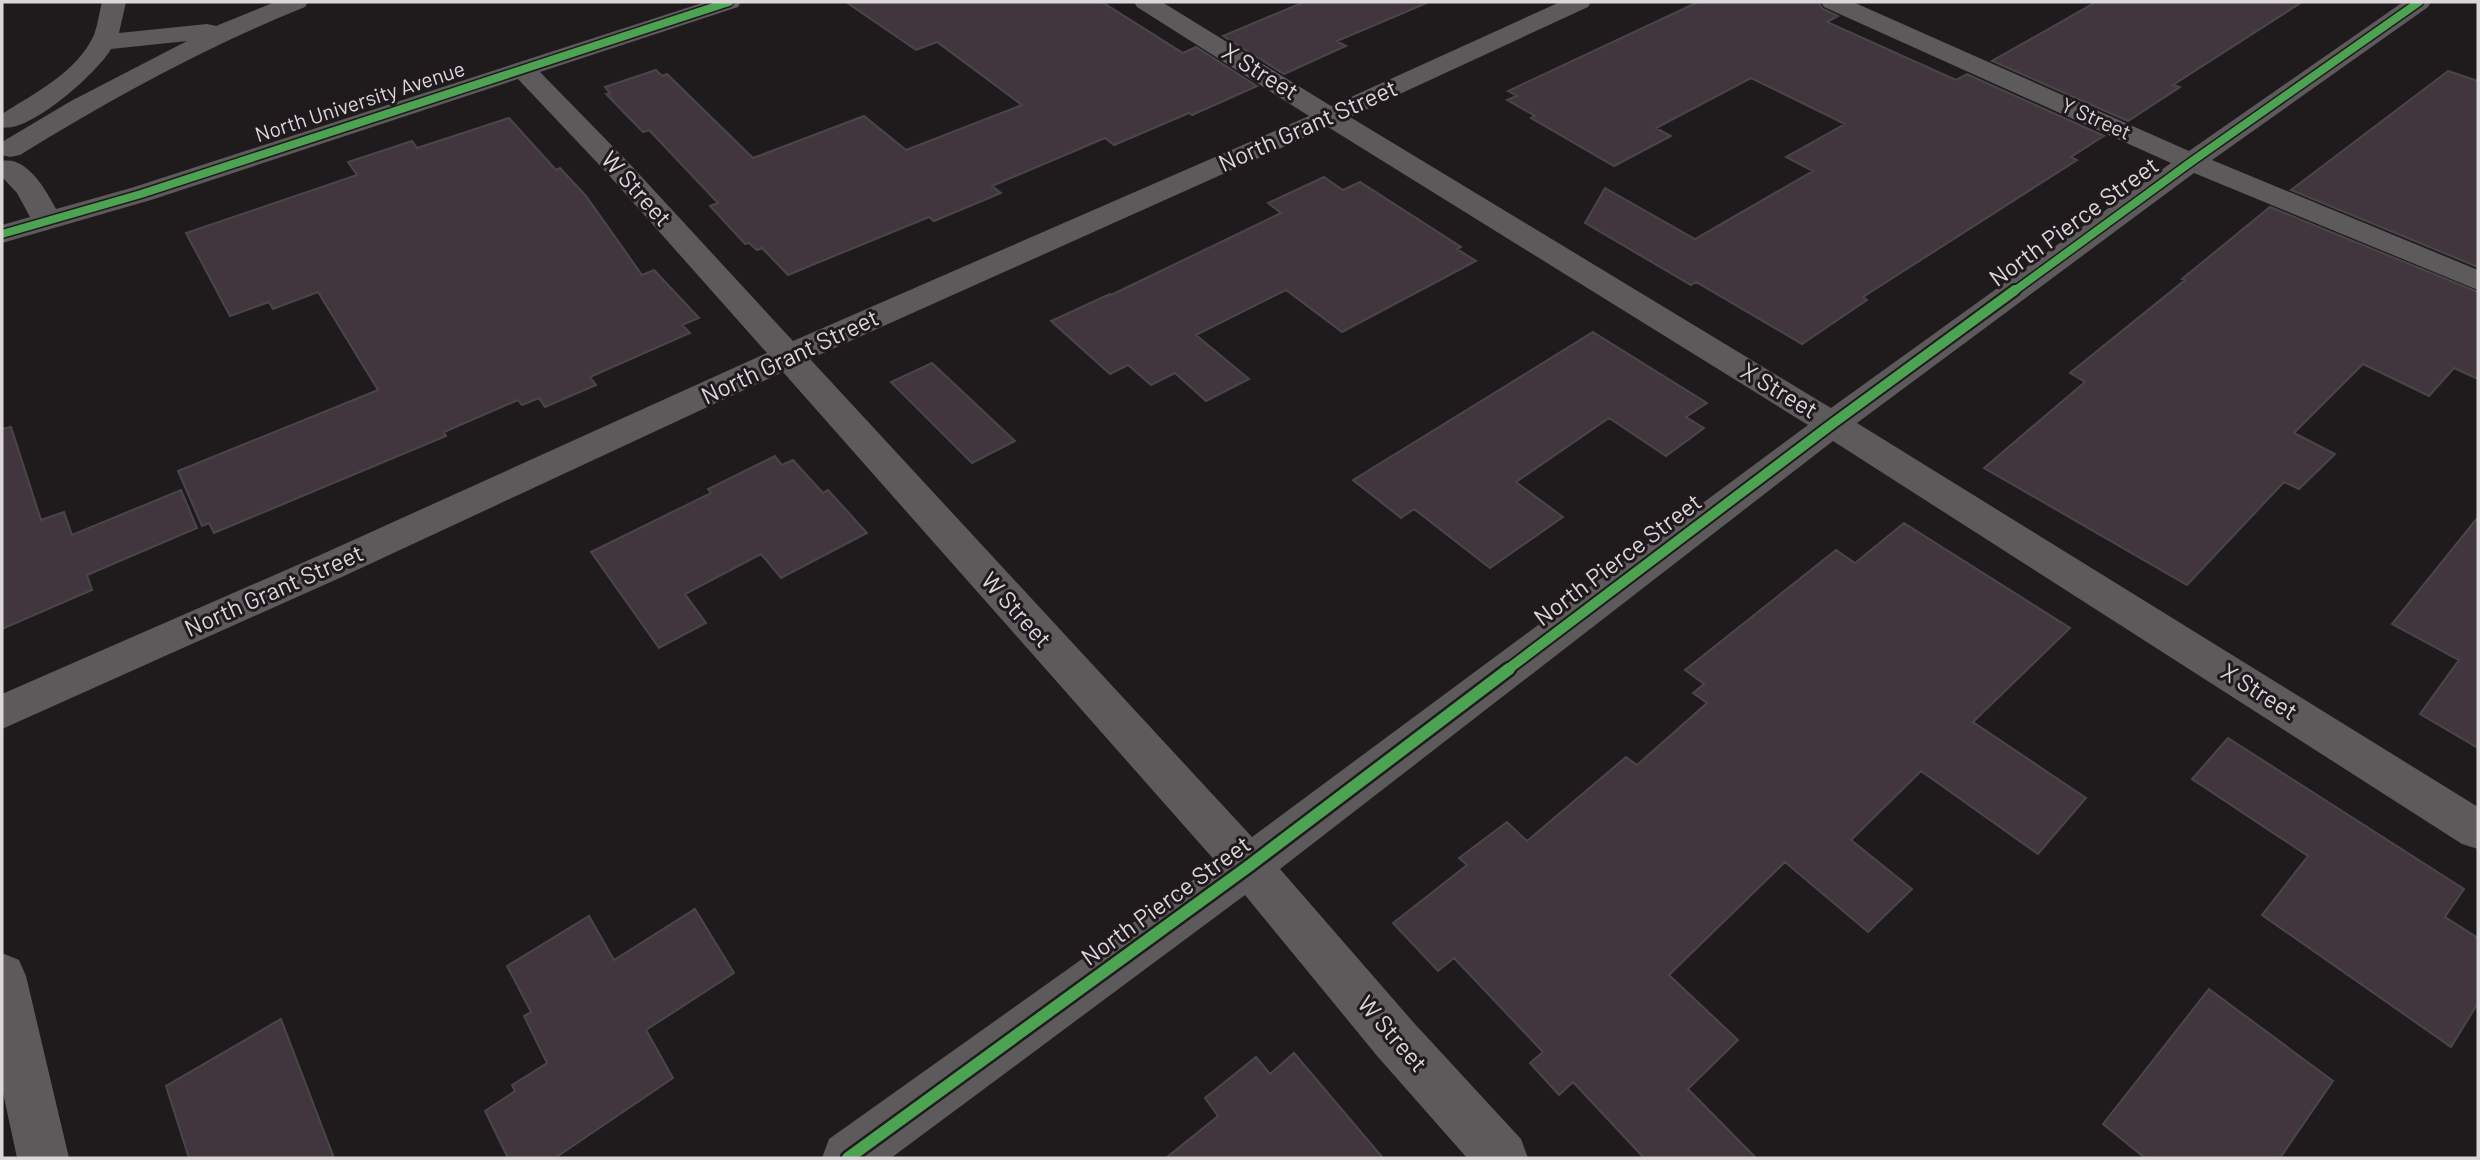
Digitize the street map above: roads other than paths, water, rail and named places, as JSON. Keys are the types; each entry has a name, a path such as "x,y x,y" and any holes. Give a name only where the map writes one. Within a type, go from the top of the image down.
{"street":[{"path":"4,152 89,62 103,42 114,2"},
{"path":"4,152 80,107 230,28 296,2"},
{"name":"North University Avenue","path":"2,234 141,194 729,2"},
{"name":"X Street","path":"1146,2 1832,424 2478,830"},
{"name":"North Grant Street","path":"2,712 1331,116 1579,2"},
{"name":"Y Street","path":"1833,2 2192,162 2478,281"},
{"name":"North Pierce Street","path":"848,1158 1248,866 1832,424 2192,162 2419,2"},
{"path":"103,42 230,28"},
{"name":"W Street","path":"523,69 617,167 1248,866 1396,1040 1502,1158"},
{"path":"4,152 37,200 46,220"},
{"path":"2,976 43,1158"}]}
